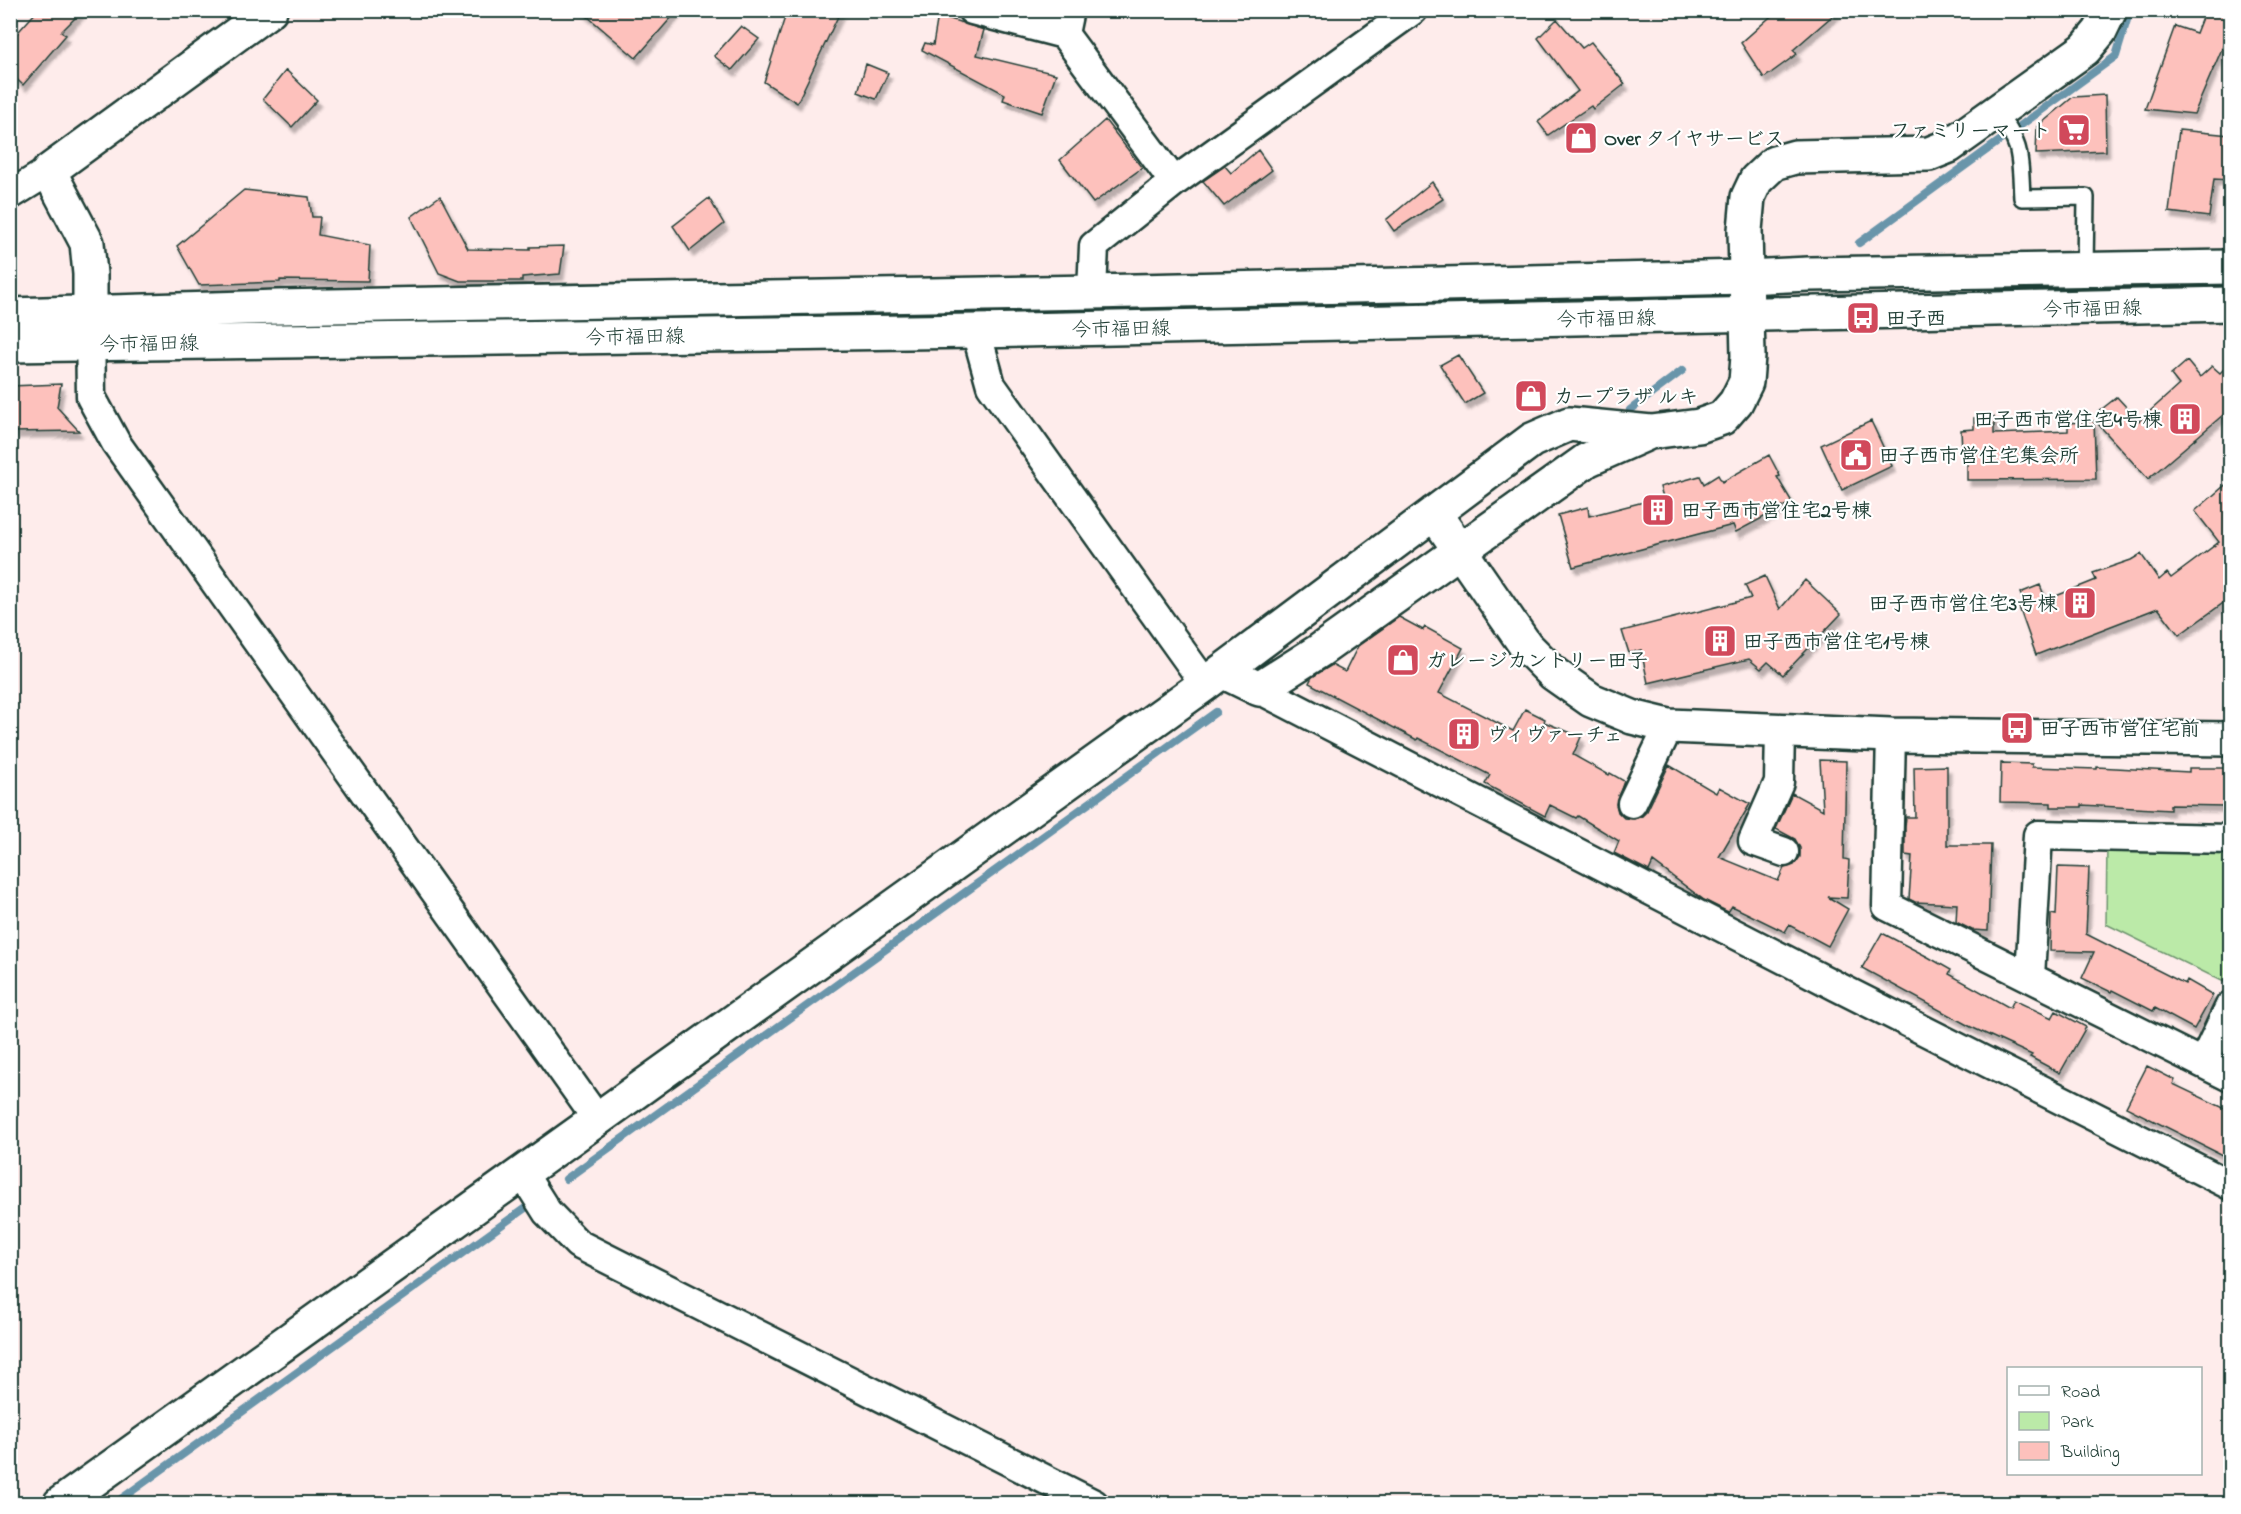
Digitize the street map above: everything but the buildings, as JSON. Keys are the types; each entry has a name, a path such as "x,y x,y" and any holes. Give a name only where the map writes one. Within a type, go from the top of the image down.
{"main road":[{"path":"50,171 270,10"},
{"path":"60,1503 523,1174 1213,678 1532,440 1569,424 1652,432 1699,426 1722,418 1736,402 1746,382 1748,356 1745,230 1748,197 1756,180 1774,163 1795,157 1929,154 2005,124 2085,49 2100,31 2110,10"},
{"name":"今市福田線","path":"50,171 87,243 90,274 90,328"},
{"name":"今市福田線","path":"10,345 90,328 277,307 2230,267"},
{"name":"今市福田線","path":"10,315 90,328 976,331 2230,304"},
{"path":"1213,678 1259,689 1319,651 1587,460 1652,432"},
{"path":"1434,513 1527,646 1554,674 1591,700 1632,717 1669,726 1891,735 2230,739"}],"street":[{"path":"972,10 1067,22 1174,182"},
{"path":"1092,292 1094,246 1174,182 1413,10"},
{"path":"10,195 50,171"},
{"path":"90,328 91,398 116,443 597,1119"},
{"path":"976,331 991,385 1213,678"},
{"path":"1259,689 1836,986 2230,1185"},
{"path":"1632,803 1669,726"},
{"path":"1780,730 1779,782 1753,841 1784,852"},
{"path":"1891,735 1887,906 2230,1077"},
{"path":"2030,977 2038,835 2230,839"},
{"path":"2203,1063 2230,1006"},
{"path":"523,1174 547,1212 578,1244 1094,1503"}],"lane":[{"path":"2005,124 2019,148 2022,198 2086,197 2085,270"}],"green space":[{"path":"2107,845 2230,846 2230,971 2224,982 2106,924"}],"waterway":[{"path":"1859,243 2116,56 2130,10"},
{"path":"1630,410 1683,370"},
{"path":"566,1179 1216,712"},
{"path":"114,1504 528,1206"}],"place":[{"name":"ファミリーマート","path":"2074,130"},
{"name":"Over タイヤサービス","path":"1581,138"},
{"name":"田子西","path":"1863,318"},
{"name":"カープラザ ルキ","path":"1531,396"},
{"name":"田子西市営住宅4号棟","path":"2185,419"},
{"name":"田子西市営住宅集会所","path":"1856,455"},
{"name":"田子西市営住宅2号棟","path":"1658,510"},
{"name":"田子西市営住宅3号棟","path":"2080,603"},
{"name":"田子西市営住宅1号棟","path":"1720,641"},
{"name":"ガレージカントリー田子","path":"1403,660"},
{"name":"田子西市営住宅前","path":"2017,728"},
{"name":"ヴィヴァーチェ","path":"1464,734"}]}
